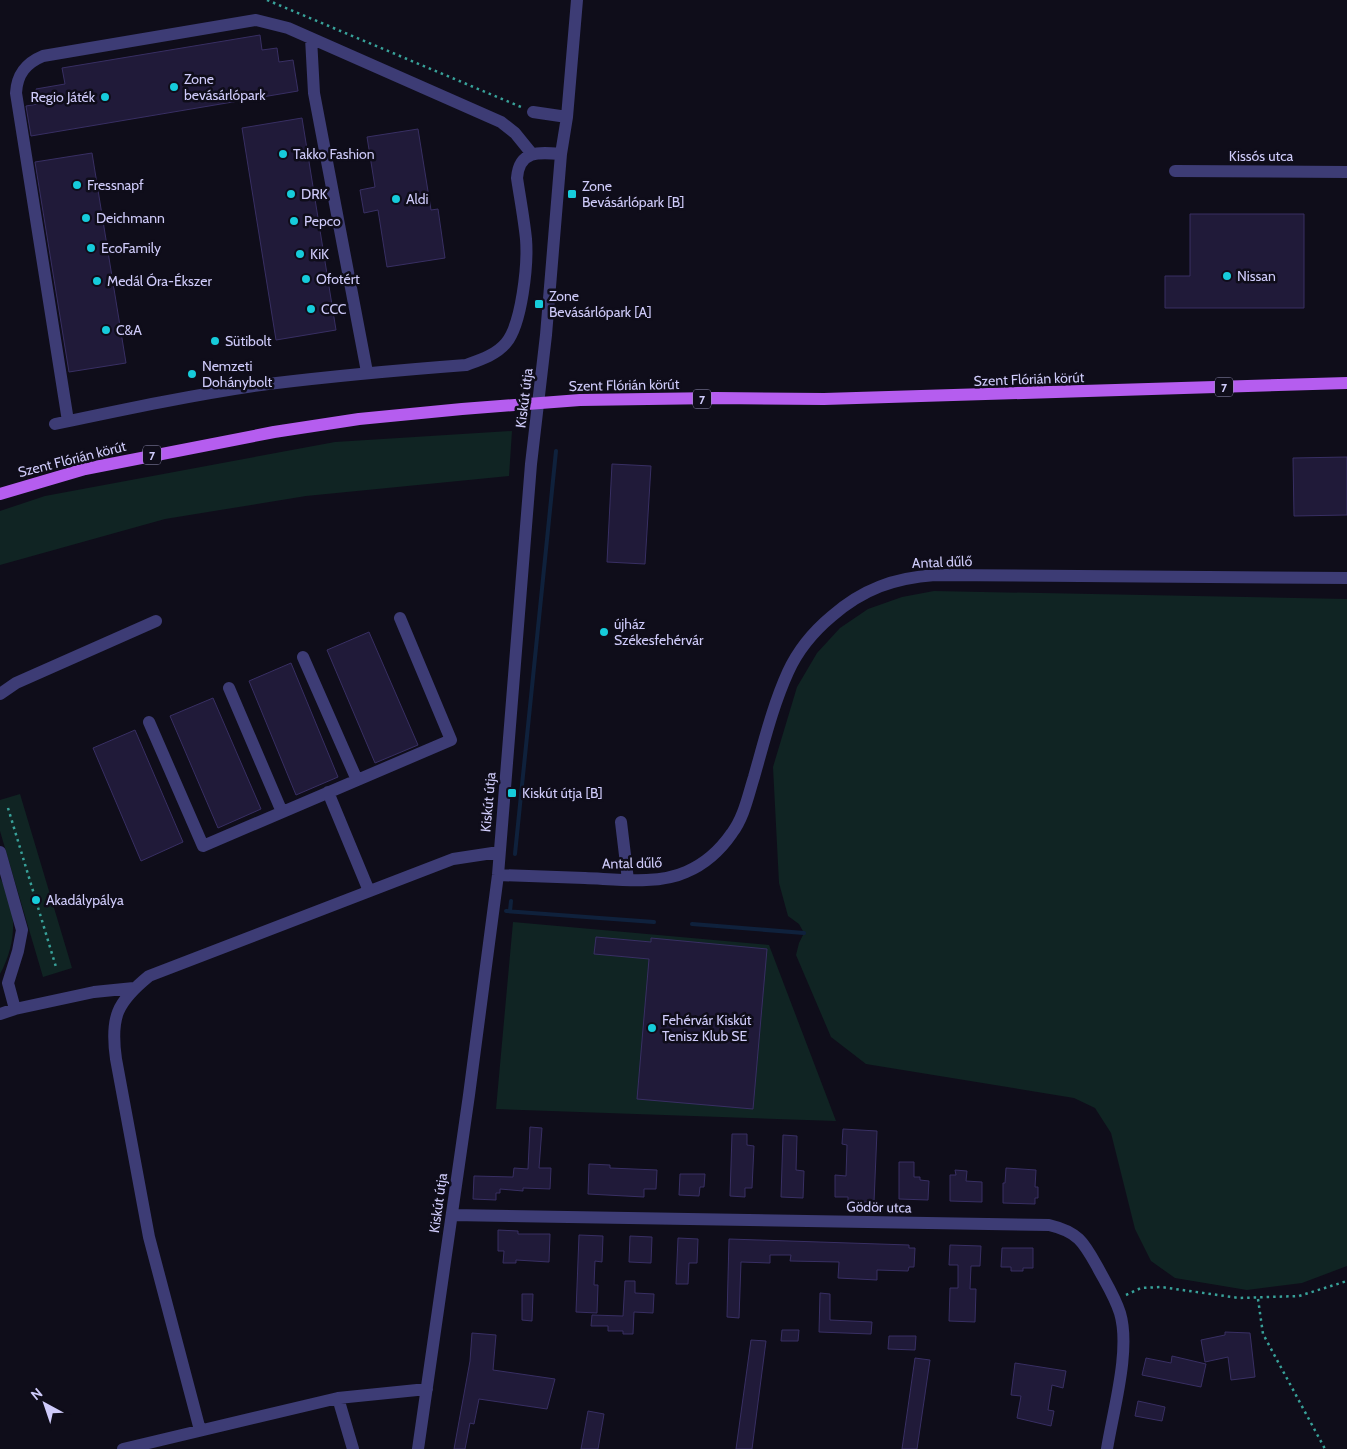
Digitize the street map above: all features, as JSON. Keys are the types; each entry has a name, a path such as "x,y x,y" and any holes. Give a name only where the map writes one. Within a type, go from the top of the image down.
{"main road":[{"name":"Szent Flórián körút","path":"0,494 85,469 274,432 359,419 580,400 824,400 1347,383"}],"street":[{"name":"Kiskút útja","path":"418,1449 498,875 531,464 546,335 561,154 567,117 577,0"},
{"path":"68,421 16,93 17,82 21,72 27,65 43,56 256,20 288,28 501,122 515,133 532,154"},
{"path":"311,38 314,93 367,372"},
{"path":"533,112 567,117"},
{"path":"55,424 167,400 267,384 367,372 466,365 494,353 505,344 512,334 519,318 522,297 526,241 517,178 518,168 523,160 532,154 542,152 561,154"},
{"name":"Kissós utca","path":"1175,171 1347,172"},
{"name":"Antal dűlő","path":"498,875 628,880 663,878 686,872 720,849 733,832 744,810 777,700 788,671 801,648 819,627 843,606 865,592 912,577 935,575 1347,578"},
{"path":"149,722 203,846 450,740 400,618"},
{"path":"0,694 16,683 156,621"},
{"path":"303,657 357,780"},
{"path":"229,688 282,812"},
{"path":"328,792 369,891"},
{"path":"621,822 628,880"},
{"path":"0,852 22,930 8,983 15,1009"},
{"path":"200,1430 149,1237 113,1040 114,1021 121,1004 134,988 149,976 453,859 499,852"},
{"path":"0,1014 94,992 134,988"},
{"name":"Gödör utca","path":"452,1215 1049,1225 1068,1230 1087,1248 1115,1300 1120,1315 1121,1369 1106,1449"},
{"path":"123,1449 338,1398 427,1389"},
{"path":"338,1398 353,1449"}],"path":[{"path":"267,0 533,112"},
{"path":"8,808 56,967"},
{"path":"1115,1300 1141,1288 1161,1287 1239,1298 1299,1296 1347,1281"},
{"path":"1258,1298 1264,1334 1325,1449"}],"green space":[{"path":"512,431 509,476 306,496 165,519 0,565 0,511 45,496 335,442"},
{"path":"934,591 1347,599 1347,1266 1302,1283 1247,1290 1175,1278 1151,1261 1135,1229 1111,1133 1095,1108 1074,1098 866,1064 831,1037 796,955 804,933 799,924 788,916 779,883 773,767 797,687 817,653 840,628 868,609 902,597"},
{"name":"Akadálypálya","path":"20,794 72,968 43,977 0,831 0,800"},
{"path":"0,878 10,901 13,926 10,950 0,974"},
{"name":"Fehérvár Kiskút Tenisz Klub SE","path":"513,922 769,945 836,1121 496,1109"}],"building":[{"name":"Zone bevásárlópark","path":"260,35 262,50 277,48 279,62 293,60 298,91 31,136 26,106 38,104 36,89 65,84 62,68"},
{"name":"Zone bevásárlópark","path":"302,118 336,330 276,340 242,128"},
{"name":"Aldi","path":"418,129 431,210 438,209 445,258 387,267 378,210 364,213 360,190 375,187 367,137"},
{"path":"92,153 126,363 69,372 35,162"},
{"path":"1190,214 1304,214 1304,308 1165,308 1165,276 1190,276"},
{"path":"1347,457 1347,515 1294,516 1293,458"},
{"path":"612,464 651,466 645,564 607,562"},
{"path":"369,632 418,745 375,763 327,650"},
{"path":"291,663 338,777 296,795 249,681"},
{"path":"213,698 261,809 218,828 170,716"},
{"path":"135,730 183,842 141,861 93,748"},
{"path":"596,937 651,942 651,938 767,949 753,1109 637,1099 649,959 594,954"},
{"path":"530,1127 542,1128 539,1168 551,1168 550,1189 523,1188 523,1191 500,1189 500,1193 496,1193 496,1200 473,1199 474,1176 513,1177 514,1168 528,1169"},
{"path":"843,1129 877,1131 874,1202 848,1202 848,1197 835,1197 835,1175 846,1176 847,1145 842,1144"},
{"path":"732,1134 747,1134 747,1145 754,1146 752,1188 745,1188 745,1197 730,1196"},
{"path":"783,1135 797,1136 796,1170 804,1171 803,1198 781,1197"},
{"path":"899,1162 914,1162 914,1177 920,1177 920,1180 929,1181 928,1200 899,1199"},
{"path":"589,1164 610,1165 610,1168 657,1170 656,1189 644,1189 644,1197 588,1194"},
{"path":"1006,1168 1036,1170 1035,1187 1038,1187 1038,1198 1035,1198 1035,1204 1003,1203 1003,1183 1005,1183"},
{"path":"955,1170 967,1171 966,1181 982,1182 982,1202 950,1201 950,1175 956,1175"},
{"path":"680,1174 705,1174 704,1187 700,1187 699,1196 679,1195"},
{"path":"498,1230 518,1231 518,1234 550,1234 549,1262 516,1260 516,1263 503,1263 504,1251 498,1251"},
{"path":"579,1235 603,1236 602,1262 595,1261 594,1285 598,1285 597,1313 576,1312"},
{"path":"630,1236 652,1237 651,1263 629,1262"},
{"path":"678,1238 698,1239 697,1263 689,1263 688,1284 676,1284"},
{"path":"729,1239 909,1245 909,1248 915,1248 914,1267 909,1267 908,1271 877,1270 877,1280 838,1278 839,1262 790,1261 791,1255 770,1255 770,1263 741,1262 739,1318 727,1317"},
{"path":"950,1245 981,1246 980,1266 971,1266 970,1289 976,1289 975,1322 949,1321 950,1288 958,1288 958,1265 949,1265"},
{"path":"1002,1248 1033,1248 1033,1268 1023,1268 1023,1271 1011,1271 1011,1267 1001,1267"},
{"path":"625,1281 635,1281 635,1293 654,1294 653,1313 634,1312 633,1334 623,1334 623,1331 608,1331 608,1326 591,1326 592,1315 623,1316"},
{"path":"820,1293 830,1294 830,1320 872,1322 871,1334 819,1332"},
{"path":"522,1294 533,1294 532,1321 522,1320"},
{"path":"782,1330 799,1330 798,1341 781,1341"},
{"path":"1225,1332 1250,1333 1255,1377 1231,1380 1228,1357 1205,1362 1201,1340 1225,1335"},
{"path":"472,1333 496,1335 493,1370 555,1379 547,1409 479,1399 474,1424 470,1423 465,1449 454,1449 470,1361"},
{"path":"889,1336 916,1336 915,1350 888,1349"},
{"path":"751,1340 766,1341 752,1449 736,1449"},
{"path":"1172,1356 1206,1364 1201,1387 1142,1375 1146,1358 1171,1363"},
{"path":"915,1358 930,1360 917,1449 902,1449"},
{"path":"1015,1363 1066,1371 1063,1388 1052,1385 1048,1410 1054,1411 1051,1426 1017,1418 1021,1396 1011,1395"},
{"path":"1138,1401 1165,1407 1162,1421 1135,1416"},
{"path":"588,1411 604,1414 598,1449 581,1449"}],"waterway":[{"path":"515,854 556,451"},
{"path":"510,911 511,901"},
{"path":"506,911 654,922"},
{"path":"692,924 804,933"}],"place":[{"name":"Zone bevásárlópark","path":"174,87"},
{"name":"Regio Játék","path":"105,97"},
{"name":"Takko Fashion","path":"283,154"},
{"name":"Fressnapf","path":"77,185"},
{"name":"DRK","path":"291,194"},
{"name":"Zone Bevásárlópark [B]","path":"572,194"},
{"name":"Aldi","path":"396,199"},
{"name":"Deichmann","path":"86,218"},
{"name":"Pepco","path":"294,221"},
{"name":"EcoFamily","path":"91,248"},
{"name":"KiK","path":"300,254"},
{"name":"Nissan","path":"1227,276"},
{"name":"Ofotért","path":"306,279"},
{"name":"Medál Óra-Ékszer","path":"97,281"},
{"name":"Zone Bevásárlópark [A]","path":"539,304"},
{"name":"CCC","path":"311,309"},
{"name":"C&A","path":"106,330"},
{"name":"Sütibolt","path":"215,341"},
{"name":"Nemzeti Dohánybolt","path":"192,374"},
{"name":"újház Székesfehérvár","path":"604,632"},
{"name":"Kiskút útja [B]","path":"512,793"},
{"name":"Akadálypálya","path":"36,900"},
{"name":"Fehérvár Kiskút Tenisz Klub SE","path":"652,1028"}]}
